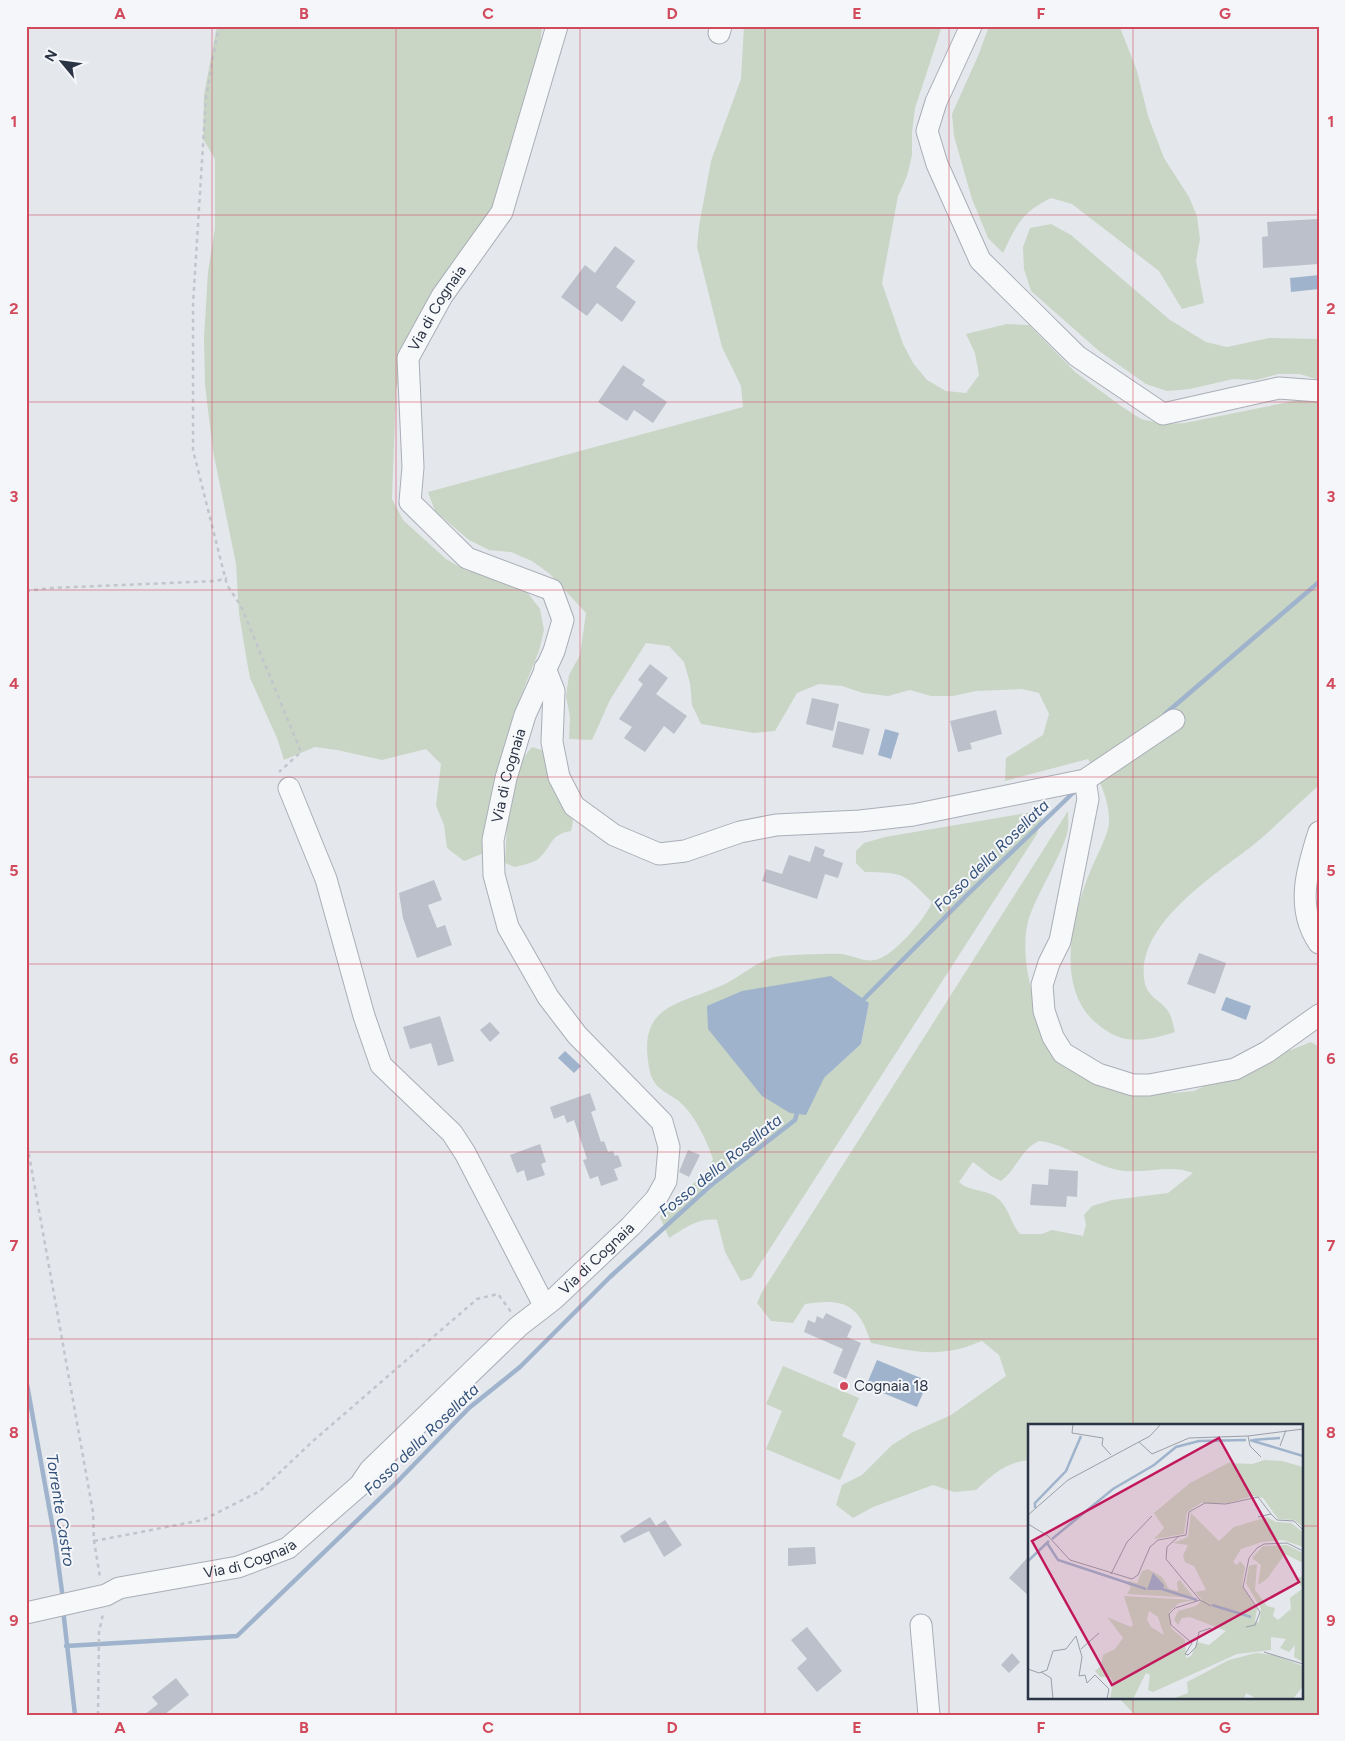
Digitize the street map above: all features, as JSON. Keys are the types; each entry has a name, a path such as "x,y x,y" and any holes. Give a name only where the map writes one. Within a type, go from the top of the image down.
{"street":[{"name":"Via di Cognaia","path":"26,1613 112,1591 238,1567 288,1548 365,1478 519,1326 632,1226 656,1199 666,1181 669,1147 662,1122 577,1035 548,997 508,927 494,876 493,840 506,778 525,715 544,668 554,651 563,620 552,590 466,558 410,502 413,467 408,358 442,296 502,212 557,26"},
{"path":"971,26 936,102 927,131 937,164 980,260 1077,356 1163,414 1279,388 1319,391"},
{"path":"544,668 554,691 552,742 559,777 574,806 614,835 659,854 684,851 740,832 776,825 860,821 913,815 1085,780 1174,720"},
{"path":"1085,780 1088,799 1060,941 1049,963 1042,985 1044,1011 1052,1037 1063,1053 1098,1074 1133,1085 1149,1085 1235,1069 1267,1052 1319,1015"},
{"path":"289,788 326,879 364,1016 381,1065 452,1133 465,1152 544,1305"},
{"path":"1319,832 1307,870 1304,896 1306,913 1319,943"},
{"path":"921,1624 930,1715"}],"path":[{"path":"223,26 217,35 206,98 193,304 193,450 227,584 241,606 301,752 275,776 289,788"},
{"path":"26,591 50,588 216,581 227,578"},
{"path":"26,1138 93,1512 94,1541 99,1574 112,1591 99,1632 98,1715"},
{"path":"94,1541 203,1520 260,1492 313,1441 477,1299 498,1294 519,1326"}],"green space":[{"path":"217,26 542,26 537,76 503,167 500,190 470,250 410,348 396,389 392,499 403,520 446,559 465,570 507,582 527,592 540,609 544,630 539,651 513,715 484,853 464,861 447,848 444,825 436,806 441,764 426,749 382,760 315,747 284,760 277,738 250,678 239,613 236,564 213,451 205,385 204,337 208,272 215,228 215,159 203,139 204,95"},
{"path":"744,26 942,26 915,108 912,155 907,176 898,196 882,283 903,344 913,363 927,380 946,391 966,393 979,375 975,353 966,334 1007,324 1029,325 1075,372 1141,419 1163,424 1185,423 1319,396 1319,785 1257,842 1184,900 1167,918 1154,937 1146,957 1145,985 1150,994 1169,1013 1175,1032 1142,1040 1133,1040 1114,1035 1095,1022 1083,1007 1075,990 1071,970 1073,929 1083,889 1106,834 1109,823 1108,806 1103,790 1088,759 1005,781 1006,758 1043,735 1049,714 1039,693 1022,689 976,691 953,696 931,696 910,690 888,696 863,693 842,686 819,684 797,693 775,731 754,733 701,724 692,705 690,683 684,662 669,646 646,643 610,700 592,740 569,739 570,717 566,696 569,675 580,655 586,613 550,574 532,561 511,552 489,550 469,540 435,511 428,492 743,407 741,386 722,347 697,247 711,161 741,79"},
{"path":"989,26 1118,26 1137,71 1148,116 1164,158 1189,197 1197,216 1200,239 1196,261 1204,303 1182,309 1159,271 1072,204 1051,198 1041,203 1021,220 1003,253 988,238 972,199 954,136 952,114"},
{"path":"1051,224 1071,235 1170,320 1206,342 1227,347 1269,338 1319,339 1319,380 1300,374 1278,374 1256,380 1233,379 1190,389 1167,391 1146,384 1099,351 1031,291 1024,269 1023,247 1030,228"},
{"path":"532,747 542,750 573,821 571,831 554,838 543,855 538,859 515,867 505,863 509,802 516,772"},
{"path":"1044,810 1037,834 751,1278 741,1281 725,1252 717,1220 697,1222 669,1238 660,1217 676,1197 704,1175 713,1159 704,1137 686,1108 659,1087 652,1078 647,1049 649,1032 655,1019 665,1010 727,983 756,965 774,957 842,954 863,960 875,960 891,952 916,927 932,902 903,876 889,873 865,872 856,863 856,851 864,843 885,837","holes":["869,1003 861,1044 824,1078"]},
{"path":"1068,811 1067,834 1059,855 1034,905 1026,930 1026,964 1034,999 1050,1047 1150,1092 1173,1093 1194,1091 1271,1054 1291,1050 1311,1042 1319,1047 1319,1715 1135,1715 1119,1698 1302,1698 1302,1424 1028,1424 1028,1460 1006,1466 976,1490 954,1492 933,1485 873,1507 853,1518 836,1505 842,1485 862,1475 892,1445 911,1433 951,1415 1006,1376 999,1355 982,1341 967,1347 940,1352 914,1351 871,1343 861,1320 855,1312 840,1303 819,1302 805,1304 793,1323 771,1321 757,1303 762,1292","holes":["1039,1141 1061,1147 1114,1169 1125,1171 1177,1169 1193,1173 1168,1193 1112,1200 1092,1206 1084,1215 1086,1225 1083,1236 1052,1230 1042,1234 1020,1234 1004,1205 996,1197 959,1182 973,1162 1001,1181 1023,1154"]},
{"path":"783,1366 859,1398 842,1436 856,1443 840,1480 766,1449 782,1411 766,1404"}],"water":[{"path":"1319,275 1319,289 1291,292 1290,278"},
{"path":"885,729 899,733 891,759 878,755"},
{"path":"831,976 869,1003 861,1044 824,1078 806,1115 790,1113 762,1096 708,1029 707,1006 742,991"},
{"path":"1226,997 1251,1006 1246,1020 1221,1010"},
{"path":"565,1051 581,1066 574,1073 558,1058"},
{"path":"877,1360 928,1381 917,1407 866,1386"}],"building":[{"path":"1317,219 1318,264 1263,268 1262,237 1268,236 1267,222"},
{"path":"615,246 635,261 616,287 636,302 622,322 597,303 587,316 561,297 585,265 595,273"},
{"path":"623,365 645,380 642,385 667,402 653,423 634,410 627,421 598,402"},
{"path":"650,664 668,678 656,694 687,716 674,734 664,726 645,752 624,738 632,727 619,719 643,684 638,680"},
{"path":"812,698 839,704 833,731 806,724"},
{"path":"996,710 1002,734 970,743 972,749 958,752 950,721"},
{"path":"838,721 870,729 863,755 832,747"},
{"path":"815,846 825,850 823,856 843,863 838,878 825,874 817,899 762,881 766,869 782,874 789,855 810,862"},
{"path":"434,880 442,900 428,905 437,928 445,925 452,945 417,958 403,918 399,893"},
{"path":"1199,953 1226,963 1215,994 1187,984"},
{"path":"440,1016 454,1061 438,1066 431,1043 410,1049 403,1027"},
{"path":"490,1022 500,1033 490,1042 480,1030"},
{"path":"590,1093 596,1110 591,1112 601,1142 604,1141 608,1152 613,1151 615,1156 618,1155 622,1166 614,1169 618,1180 601,1186 598,1176 590,1179 583,1160 587,1159 574,1120 567,1123 564,1115 554,1119 550,1107"},
{"path":"540,1144 546,1162 541,1164 545,1175 527,1181 524,1170 517,1173 510,1155"},
{"path":"688,1150 700,1155 689,1177 679,1172"},
{"path":"1049,1169 1078,1171 1077,1197 1067,1196 1066,1207 1030,1205 1032,1184 1048,1185"},
{"path":"826,1313 852,1326 847,1337 861,1343 846,1379 833,1373 843,1349 804,1332 808,1320 815,1323 817,1316 823,1319"},
{"path":"650,1517 656,1526 665,1520 682,1545 664,1557 649,1531 624,1543 620,1536"},
{"path":"815,1547 816,1564 788,1566 788,1548"},
{"path":"1028,1557 1028,1595 1009,1578"},
{"path":"807,1627 842,1671 817,1692 797,1668 807,1659 791,1640"},
{"path":"1012,1653 1020,1662 1009,1673 1001,1665"},
{"path":"176,1678 189,1695 164,1715 144,1715 158,1704 152,1697"}],"waterway":[{"name":"Fosso della Rosellata","path":"1165,714 1319,582"},
{"name":"Fosso della Rosellata","path":"860,1003 967,895 1077,789"},
{"name":"Fosso della Rosellata","path":"66,1646 237,1636 397,1482 469,1408 520,1367 610,1277 710,1186 795,1120 798,1109"},
{"name":"Torrente Castro","path":"26,1379 55,1540 63,1599"},
{"path":"63,1609 75,1715"}],"place":[{"name":"Cognaia 18","path":"844,1386"}]}
